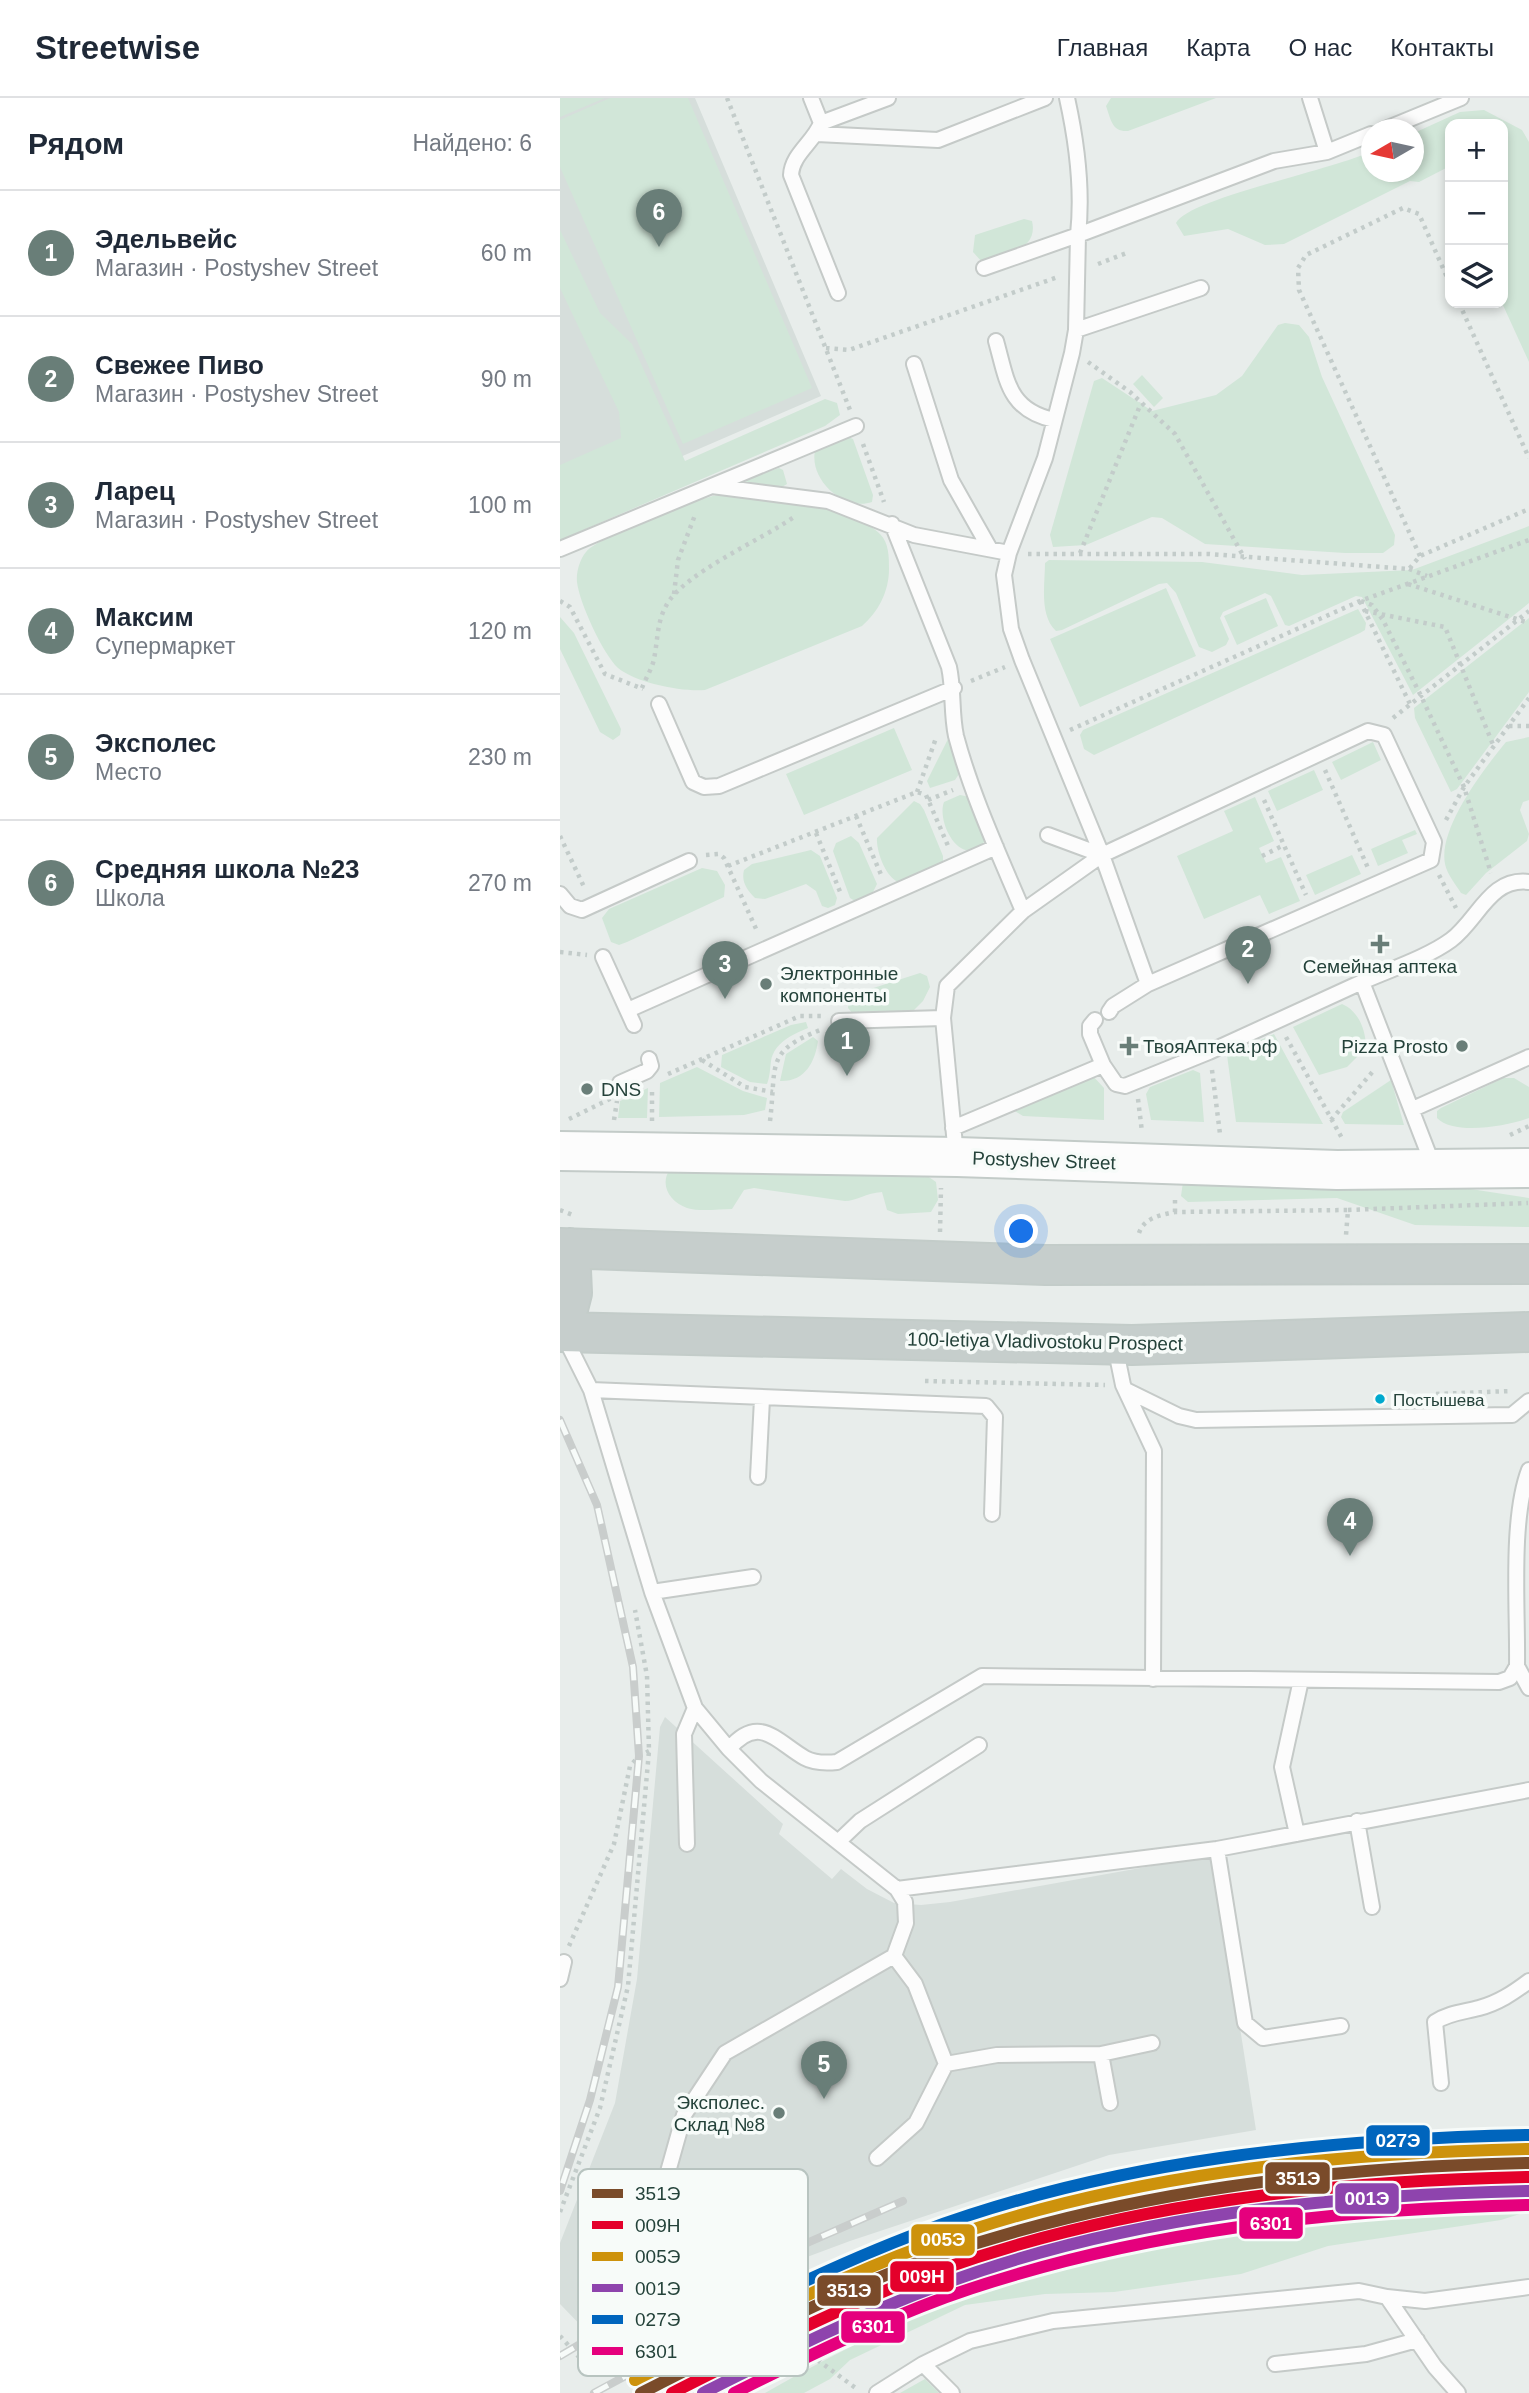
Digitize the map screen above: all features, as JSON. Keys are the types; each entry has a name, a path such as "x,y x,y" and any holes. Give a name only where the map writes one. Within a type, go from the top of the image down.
{"highway":[{"path":"561,1332 572,1293 563,1246 1046,1265 1529,1264"},
{"name":"100-letiya Vladivostoku Prospect","path":"561,1332 1114,1345 1529,1332"}],"main road":[{"name":"Postyshev Street","path":"560,1152 955,1143 1337,1170 1529,1168"}],"lane":[{"path":"811,98 819,129"},
{"path":"838,293 791,175 796,158 819,129 888,98"},
{"path":"819,129 939,140 1045,98"},
{"path":"1067,98 1079,170 1079,236 1075,271 1076,330 1034,493 1009,553 1004,575 1005,596 1022,660 1060,735 1148,984"},
{"path":"1410,119 1461,98"},
{"path":"1314,99 1327,152"},
{"path":"984,268 1079,236 1274,161 1327,152 1361,138"},
{"path":"1076,330 1201,288"},
{"path":"996,341 1012,394 1021,406 1039,416 1054,420"},
{"path":"914,364 951,480 990,549"},
{"path":"560,549 856,426"},
{"path":"703,488 813,498 891,524 914,535 1009,553"},
{"path":"891,524 940,644 954,688 953,720 971,783 1023,911"},
{"path":"659,704 693,782 704,787 719,786 954,688"},
{"path":"1104,1065 955,1143 943,1018 947,986 1023,911 1102,855 1368,731 1384,735 1434,842 1432,860 1148,984 1113,1006 1109,1012"},
{"path":"1048,835 1102,855"},
{"path":"628,1010 996,847"},
{"path":"560,894 578,911 689,860"},
{"path":"1096,1020 1090,1026 1090,1034 1116,1084 1125,1086 1278,1022 1449,942 1495,890 1507,884 1529,883"},
{"path":"603,957 634,1025"},
{"path":"1362,982 1435,1169"},
{"path":"839,1021 943,1018"},
{"path":"1413,1109 1529,1057"},
{"path":"620,1083 647,1071 651,1066 649,1059"},
{"path":"561,1332 591,1390 652,1592 695,1707 729,1749 761,1781 897,1889 905,1902 906,1923 894,1956 725,2053 684,2115 669,2169"},
{"path":"1114,1345 1126,1390 1154,1451 1153,1679"},
{"path":"591,1390 986,1406 995,1417 992,1514"},
{"path":"1126,1390 1179,1416 1196,1420 1512,1415 1529,1401"},
{"path":"758,1477 762,1399"},
{"path":"1529,1469 1523,1485 1518,1542 1517,1666 1529,1688"},
{"path":"652,1592 753,1577"},
{"path":"729,1749 737,1739 754,1733 775,1735 806,1759 837,1762 982,1676 1499,1682 1510,1678 1517,1666"},
{"path":"1297,1834 1282,1767 1301,1680"},
{"path":"687,1844 684,1734 695,1707"},
{"path":"838,1843 860,1821 979,1745"},
{"path":"897,1889 1217,1849 1529,1790"},
{"path":"1357,1821 1372,1907"},
{"path":"1217,1849 1245,2023 1263,2038 1341,2026"},
{"path":"877,2158 916,2123 946,2064 915,1984 894,1956"},
{"path":"560,1979 564,1962"},
{"path":"1441,2083 1435,2022 1511,1995 1529,1981"},
{"path":"946,2064 997,2055 1101,2054 1152,2043"},
{"path":"1101,2054 1110,2103"},
{"path":"877,2393 923,2364 970,2341 1053,2321 1359,2291 1425,2301 1529,2287"},
{"path":"1387,2297 1435,2367 1458,2393"},
{"path":"1275,2364 1366,2354 1417,2340"},
{"path":"923,2364 952,2393"}],"path":[{"path":"727,98 826,348 891,524"},
{"path":"1420,556 1298,290 1298,268 1306,255 1403,208 1419,214 1445,273"},
{"path":"1094,270 1101,262 1129,252"},
{"path":"826,348 849,350 1075,271"},
{"path":"1461,308 1529,458"},
{"path":"1080,370 1082,358 1141,402 1175,434 1245,559"},
{"path":"1080,553 1141,402"},
{"path":"674,594 678,560 692,528 703,488"},
{"path":"642,688 653,664 658,626 666,604 674,594 708,568 790,519 813,498"},
{"path":"1409,569 1420,556 1529,509"},
{"path":"1060,735 1360,601 1529,540"},
{"path":"1022,564 1028,544"},
{"path":"1009,553 1196,553 1245,559 1409,569 1427,576"},
{"path":"1407,584 1529,623"},
{"path":"560,601 570,607 605,674 642,688 659,704"},
{"path":"1360,601 1410,704"},
{"path":"1360,601 1372,606 1378,613 1464,787 1495,890"},
{"path":"560,608 570,607"},
{"path":"1365,611 1445,627 1494,747"},
{"path":"1376,732 1529,611"},
{"path":"954,688 1022,660"},
{"path":"1434,842 1464,787 1529,698"},
{"path":"1060,735 1062,720"},
{"path":"1509,726 1529,726"},
{"path":"1318,754 1375,884"},
{"path":"1256,782 1313,911"},
{"path":"928,800 971,783"},
{"path":"728,866 917,792 923,792 940,828"},
{"path":"856,816 890,894"},
{"path":"817,833 849,912"},
{"path":"560,836 593,906"},
{"path":"1262,856 1284,845"},
{"path":"689,860 719,854 728,866 755,925"},
{"path":"1432,860 1465,927"},
{"path":"665,1075 800,1016 819,1015 839,1021"},
{"path":"770,1121 780,1050 796,1039 839,1021"},
{"path":"1278,1022 1343,1140"},
{"path":"1331,1120 1375,1071 1376,1061 1370,1041 1381,1029"},
{"path":"1209,1052 1220,1135"},
{"path":"702,1059 745,1087 774,1092"},
{"path":"641,1085 652,1080 652,1123"},
{"path":"1136,1082 1142,1133"},
{"path":"560,1123 618,1096 614,1124"},
{"path":"1138,1239 1143,1224 1157,1215 1175,1212 1348,1210 1529,1203"},
{"path":"1348,1210 1346,1238 1359,1238"},
{"path":"560,2212 600,2108 628,1986 649,1751 647,1676 634,1605"},
{"path":"564,1962 614,1844 630,1766 639,1756 649,1751"},
{"path":"560,2336 578,2356"},
{"path":"808,2363 819,2361 862,2393"}],"shaded area":[{"path":"560,98 695,98 821,396 560,509"},
{"path":"665,1717 783,1824 779,1834 832,1879 841,1869 867,1889 894,1903 921,1905 950,1902 1213,1855 1256,2130 1109,2155 808,2257 808,2169 589,2169 615,2103 637,1979 660,1727"},
{"path":"578,2197 578,2323 560,2304 560,2243"}],"green space":[{"path":"560,98 605,98 560,117"},
{"path":"610,98 688,98 812,388 683,444 560,167 560,120"},
{"path":"1111,98 1216,98 1123,131 1115,127 1106,106"},
{"path":"1484,110 1501,119 1445,119 1445,169 1424,179 1424,128 1460,112"},
{"path":"1508,123 1522,130 1529,142 1529,362 1504,308 1508,308"},
{"path":"1361,155 1361,182 1408,182 1284,244 1265,245 1228,229 1184,236 1176,223 1187,213 1207,204"},
{"path":"1024,219 1032,221 1033,231 1030,239 1018,250 982,262 973,252 975,235"},
{"path":"560,230 600,313 632,344 685,461 825,399 837,403 840,415 825,426 560,540 560,465 621,438 619,412 560,288"},
{"path":"1278,325 1299,325 1309,337 1322,377 1395,535 1394,545 1383,553 1345,553 1205,544 1162,518 1152,517 1086,545 1053,547 1050,535 1094,381 1102,378 1152,411 1216,395 1242,376"},
{"path":"1142,375 1163,398 1154,407 1133,384"},
{"path":"846,436 853,439 873,495 872,502 861,504 839,497 829,490 816,470 816,447"},
{"path":"779,468 783,470 787,484 782,487 741,481"},
{"path":"718,495 803,505 848,516 867,524 880,534 888,550 887,586 882,601 862,626 705,690 684,690 636,678 618,668 612,661 593,627 579,591 577,578 582,558 594,545 627,528 670,510"},
{"path":"1529,526 1529,603 1413,695 1362,597 1356,596 1289,626 1285,625 1271,596 1265,593 1223,612 1220,618 1229,639 1226,645 1212,652 1199,647 1176,593 1167,583 1159,584 1062,630 1056,631 1045,608 1045,563 1049,560 1202,562 1302,575 1412,570"},
{"path":"1166,588 1196,656 1080,707 1050,639"},
{"path":"1266,598 1278,626 1237,645 1224,616"},
{"path":"1358,609 1366,623 1365,630 1360,633 1094,755 1084,749 1080,735 1083,730"},
{"path":"560,617 574,633 621,729 620,735 613,740 600,732 560,649"},
{"path":"1529,618 1529,692 1457,789 1451,792 1415,718 1414,708"},
{"path":"894,728 912,770 804,815 786,774"},
{"path":"950,735 959,774 955,780 930,788 927,781"},
{"path":"1529,737 1529,800 1523,802 1520,810 1529,834 1527,841 1486,873 1466,895 1461,893 1445,864 1448,834 1455,817 1475,783 1506,742"},
{"path":"1373,742 1381,760 1341,780 1332,762"},
{"path":"1314,770 1323,790 1277,811 1268,791"},
{"path":"960,795 970,797 985,841 976,849 968,851 953,841 944,821 944,802"},
{"path":"1255,797 1274,841 1259,848 1266,863 1281,857 1300,901 1269,914 1260,895 1204,919 1177,856 1233,831 1224,811"},
{"path":"914,801 924,810 943,862 899,882 890,875 883,863 877,838"},
{"path":"1415,830 1417,834 1402,840 1408,853 1378,866 1371,849"},
{"path":"851,836 859,843 877,884 872,894 855,901 850,898 833,851 836,843"},
{"path":"811,850 820,856 837,898 835,905 828,908 822,906 816,891 806,884 765,899 755,898 747,889 743,878 744,870 752,864"},
{"path":"1352,855 1361,874 1315,895 1306,875"},
{"path":"702,868 717,871 725,885 724,897 627,942 619,945 611,942 602,918 609,909"},
{"path":"920,973 927,976 930,987 923,1001 913,1011 854,1015 848,1008 849,999 861,992"},
{"path":"1342,1004 1353,1011 1360,1022 1366,1048 1347,1067 1319,1075 1293,1027"},
{"path":"806,1022 808,1028 790,1036 776,1049 767,1084 750,1082 721,1067 722,1055 791,1025"},
{"path":"1274,1034 1323,1124 1236,1122 1227,1055"},
{"path":"813,1037 818,1041 807,1069 796,1078 780,1081 786,1054"},
{"path":"697,1067 743,1091 767,1098 765,1110 744,1115 659,1117 660,1083"},
{"path":"1193,1070 1200,1073 1204,1122 1151,1120 1146,1094 1150,1087"},
{"path":"1092,1075 1104,1088 1104,1120 1023,1116 1013,1110 1018,1105"},
{"path":"1503,1078 1514,1078 1529,1087 1529,1118 1508,1124 1468,1128 1456,1127 1437,1118 1437,1111 1441,1108"},
{"path":"1391,1080 1404,1125 1345,1124 1341,1117 1343,1112"},
{"path":"648,1088 647,1118 618,1118 620,1101"},
{"path":"670,1169 926,1175 936,1182 938,1200 931,1212 898,1214 887,1210 882,1192 845,1201 754,1188 744,1190 732,1209 698,1210 687,1208 671,1197 666,1187"},
{"path":"1183,1182 1425,1182 1529,1198 1529,1227 1415,1225 1337,1198 1188,1202 1181,1196"},
{"path":"1500,2194 1529,2195 1529,2211 1501,2220 1328,2246 1241,2274 1114,2292 1045,2294 965,2305 850,2360 830,2379 804,2393 765,2393 796,2376 808,2376 808,2370 907,2320 980,2289 1055,2263 1109,2248 1220,2225 1388,2203"},
{"path":"925,2379 939,2393 900,2393"}],"railway":[{"path":"560,1420 597,1505 633,1667 639,1756 618,1987 590,2100 560,2191"},
{"path":"808,2289 949,2235 1049,2203 1129,2182 1278,2157 1429,2144 1529,2142"},
{"path":"808,2243 903,2201"},
{"path":"560,2356 578,2345"},
{"path":"594,2393 626,2376"}],"transit line":[{"name":"027Э","path":"808,2280 921,2232 994,2207 1144,2171 1297,2148 1451,2137 1528,2135"},
{"name":"005Э","path":"808,2295 889,2259 1000,2221 1148,2185 1300,2163 1453,2151 1529,2149"},
{"name":"351Э","path":"808,2309 934,2257 1007,2234 1154,2199 1303,2177 1453,2165 1529,2163"},
{"name":"009Н","path":"808,2325 936,2271 1081,2228 1154,2212 1304,2191 1454,2179 1529,2177"},
{"name":"001Э","path":"808,2342 940,2285 1083,2241 1230,2213 1305,2204 1455,2193 1529,2191"},
{"name":"6301","path":"808,2357 892,2318 946,2297 1088,2255 1161,2240 1307,2218 1455,2207 1529,2205"},
{"name":"005Э","path":"635,2380 643,2376"},
{"name":"351Э","path":"641,2393 675,2376"},
{"name":"009Н","path":"672,2393 706,2376"},
{"name":"001Э","path":"703,2393 738,2376"},
{"name":"6301","path":"734,2393 769,2376"}],"place":[{"name":"Средняя школа №23","path":"659,247"},
{"name":"Семейная аптека","path":"1380,944"},
{"name":"Электронные компоненты","path":"766,984"},
{"name":"Свежее Пиво","path":"1248,984"},
{"name":"Ларец","path":"725,999"},
{"name":"ТвояАптека.рф","path":"1129,1046"},
{"name":"Pizza Prosto","path":"1462,1046"},
{"name":"Эдельвейс","path":"847,1076"},
{"name":"DNS","path":"587,1089"},
{"name":"Постышева","path":"1380,1399"},
{"name":"Максим","path":"1350,1556"},
{"name":"Эксполес","path":"824,2099"},
{"name":"Эксполес. Склад №8","path":"779,2113"}]}
